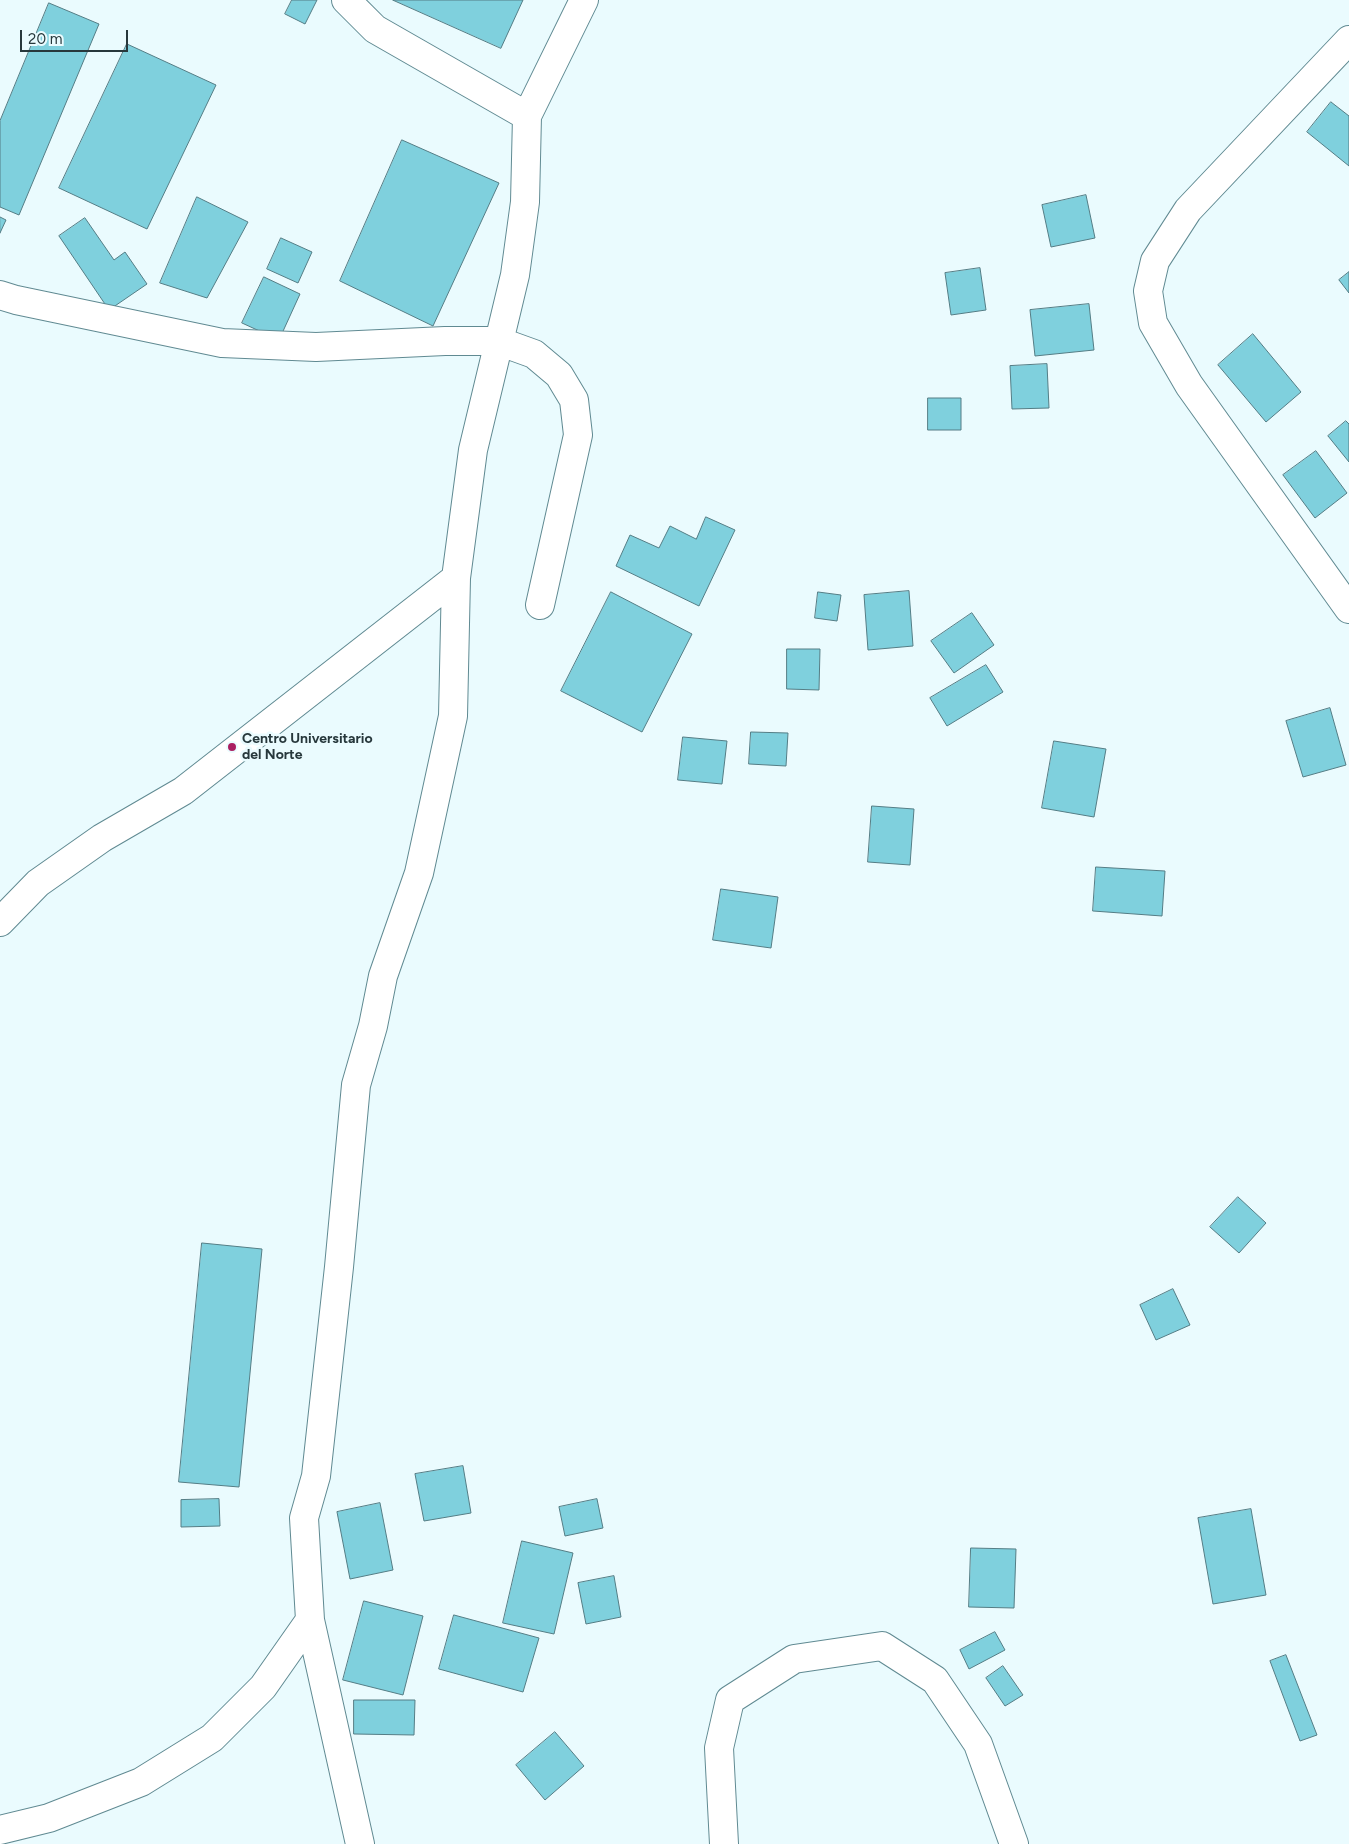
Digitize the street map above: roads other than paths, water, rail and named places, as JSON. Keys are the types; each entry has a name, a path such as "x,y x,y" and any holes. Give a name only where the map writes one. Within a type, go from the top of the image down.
{"street":[{"path":"346,0 375,29 527,116"},
{"path":"360,1844 310,1620 304,1518 316,1476 338,1276 356,1085 373,1026 383,976 419,873 453,716 456,578 473,450 515,275 525,202 527,116 584,0"},
{"path":"1349,40 1188,210 1155,261 1148,291 1153,323 1189,385 1349,609"},
{"path":"0,295 16,300 222,343 316,347 445,341 498,341 534,354 559,375 574,400 578,435 540,605"},
{"path":"0,922 38,883 102,838 184,791 456,578"},
{"path":"0,1830 49,1818 142,1782 212,1738 263,1687 310,1620"},
{"path":"724,1844 720,1748 730,1700 794,1659 882,1646 936,1680 978,1744 1014,1844"}],"place":[{"name":"Centro Universitario del Norte","path":"232,747"}]}
